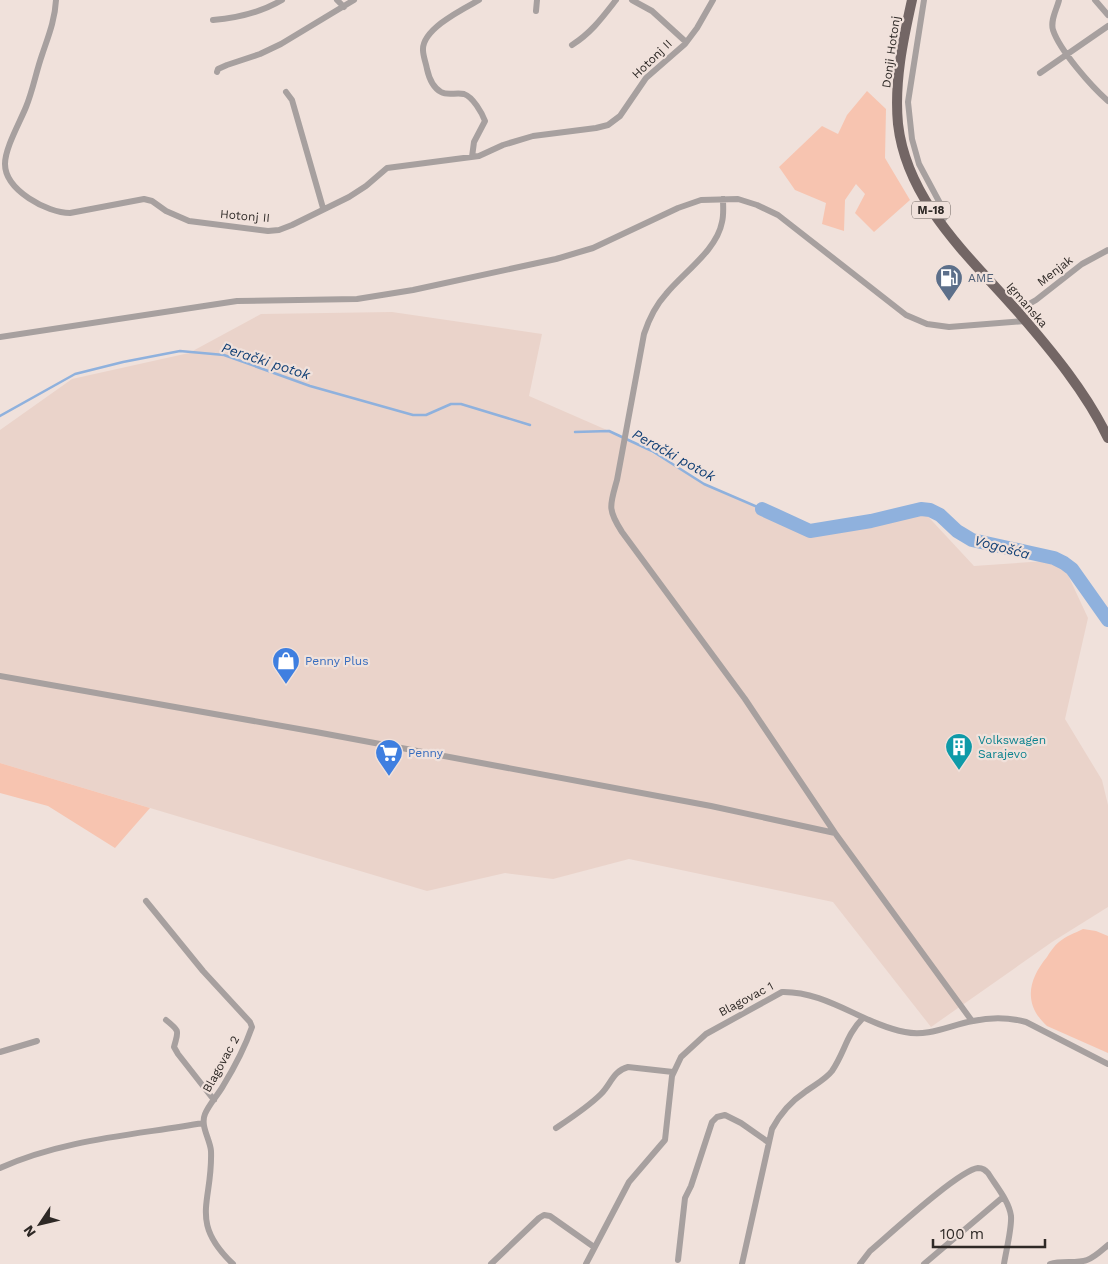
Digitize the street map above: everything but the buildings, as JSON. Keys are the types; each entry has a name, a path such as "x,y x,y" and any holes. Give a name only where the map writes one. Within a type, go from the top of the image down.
{"main road":[{"name":"Donji Hotonj","path":"898,108 901,56 912,0"},
{"name":"Igmanska","path":"898,108 898,124 908,166 926,204 940,224 1026,321 1076,386 1108,438"}],"street":[{"name":"Hotonj II","path":"56,0 51,28 28,104 7,153 5,163 10,181 37,204 61,213 70,214 144,199 152,201 166,211 189,221 268,231 279,230 292,225 323,208 349,197 388,168 479,156 533,136 608,125 620,116 646,78 686,42 713,0"},
{"path":"213,20 254,13 282,0"},
{"path":"337,0 344,7"},
{"path":"217,72 218,69 226,65 260,54 281,44 354,0"},
{"path":"472,157 474,142 485,121 483,115 464,94 448,94 436,89 429,76 423,50 424,43 438,25 479,0"},
{"path":"536,11 537,0"},
{"path":"572,45 595,28 616,0"},
{"name":"Hotonj II","path":"632,0 652,10 686,42"},
{"path":"924,0 908,102 912,139 919,164 942,207 945,217 940,224"},
{"path":"1059,0 1053,18 1052,29 1067,54 1108,102"},
{"path":"1095,0 1108,16"},
{"path":"1040,73 1108,26"},
{"path":"286,92 292,100 323,208"},
{"path":"723,199 722,222 714,242 686,274 667,292 648,321 610,510 616,522 745,699 836,833 972,1021"},
{"path":"0,337 237,301 357,299 413,290 565,257 593,248 678,208 700,200 723,199 738,199 778,215 892,305 906,315 927,324 949,327 1026,321"},
{"name":"Menjak","path":"1017,311 1036,300 1082,264 1108,250"},
{"path":"0,676 326,734 711,806 836,833"},
{"name":"Blagovac 2","path":"146,901 203,971 245,1017 252,1028 224,1085 204,1116 203,1124"},
{"name":"Blagovac 1","path":"586,1264 629,1182 665,1140 673,1072 681,1057 706,1034 782,992 811,996 863,1018 906,1033 934,1032 972,1021 1011,1018 1026,1022 1108,1064"},
{"path":"742,1264 772,1129 779,1116 791,1102 831,1072 848,1037 863,1018"},
{"path":"166,1020 178,1032 179,1036 174,1047 178,1054 214,1100"},
{"path":"0,1052 37,1041"},
{"path":"556,1128 597,1097 614,1074 622,1068 628,1066 673,1072"},
{"path":"678,1260 685,1198 691,1186 712,1122 717,1117 725,1115 741,1122 768,1142"},
{"path":"0,1168 40,1153 73,1145 203,1124 211,1150 210,1176 205,1212 206,1223 210,1235 219,1250 233,1264"},
{"path":"860,1264 870,1251 895,1229 958,1178 979,1168 984,1169 1009,1209 1011,1217 1004,1264"},
{"path":"924,1264 1003,1197"},
{"path":"491,1264 544,1215 550,1216 594,1247"},
{"path":"1050,1264 1087,1260 1108,1245"}],"shaded area":[{"path":"867,91 886,109 885,158 910,200 874,232 855,213 865,194 856,184 845,200 844,231 822,224 826,203 795,190 779,167 822,126 838,134 847,115"},
{"path":"392,312 542,334 529,396 632,441 704,484 809,531 921,509 974,566 1061,560 1088,618 1065,719 1102,780 1108,805 1108,907 1052,942 931,1027 833,902 629,859 553,879 505,873 427,891 0,763 0,430 72,379 189,353 261,314"},
{"path":"0,763 150,808 115,848 48,806 0,793"},
{"path":"1083,929 1096,931 1108,936 1108,1053 1047,1026 1039,1018 1031,1001 1032,983 1055,945"}],"waterway":[{"name":"Perački potok","path":"0,416 75,374 180,351 224,355 310,386 413,415 426,415 451,404 461,404 530,425"},
{"name":"Perački potok","path":"575,432 609,431 652,451 704,484 762,509"},
{"name":"Vogošća","path":"762,509 810,531 871,521 921,509 930,510 940,515 957,531 972,540 1054,558 1064,563 1072,569 1108,620"}],"place":[{"name":"AME","path":"949,302"},
{"name":"Penny Plus","path":"286,685"},
{"name":"Volkswagen Sarajevo","path":"959,771"},
{"name":"Penny","path":"389,777"}]}
